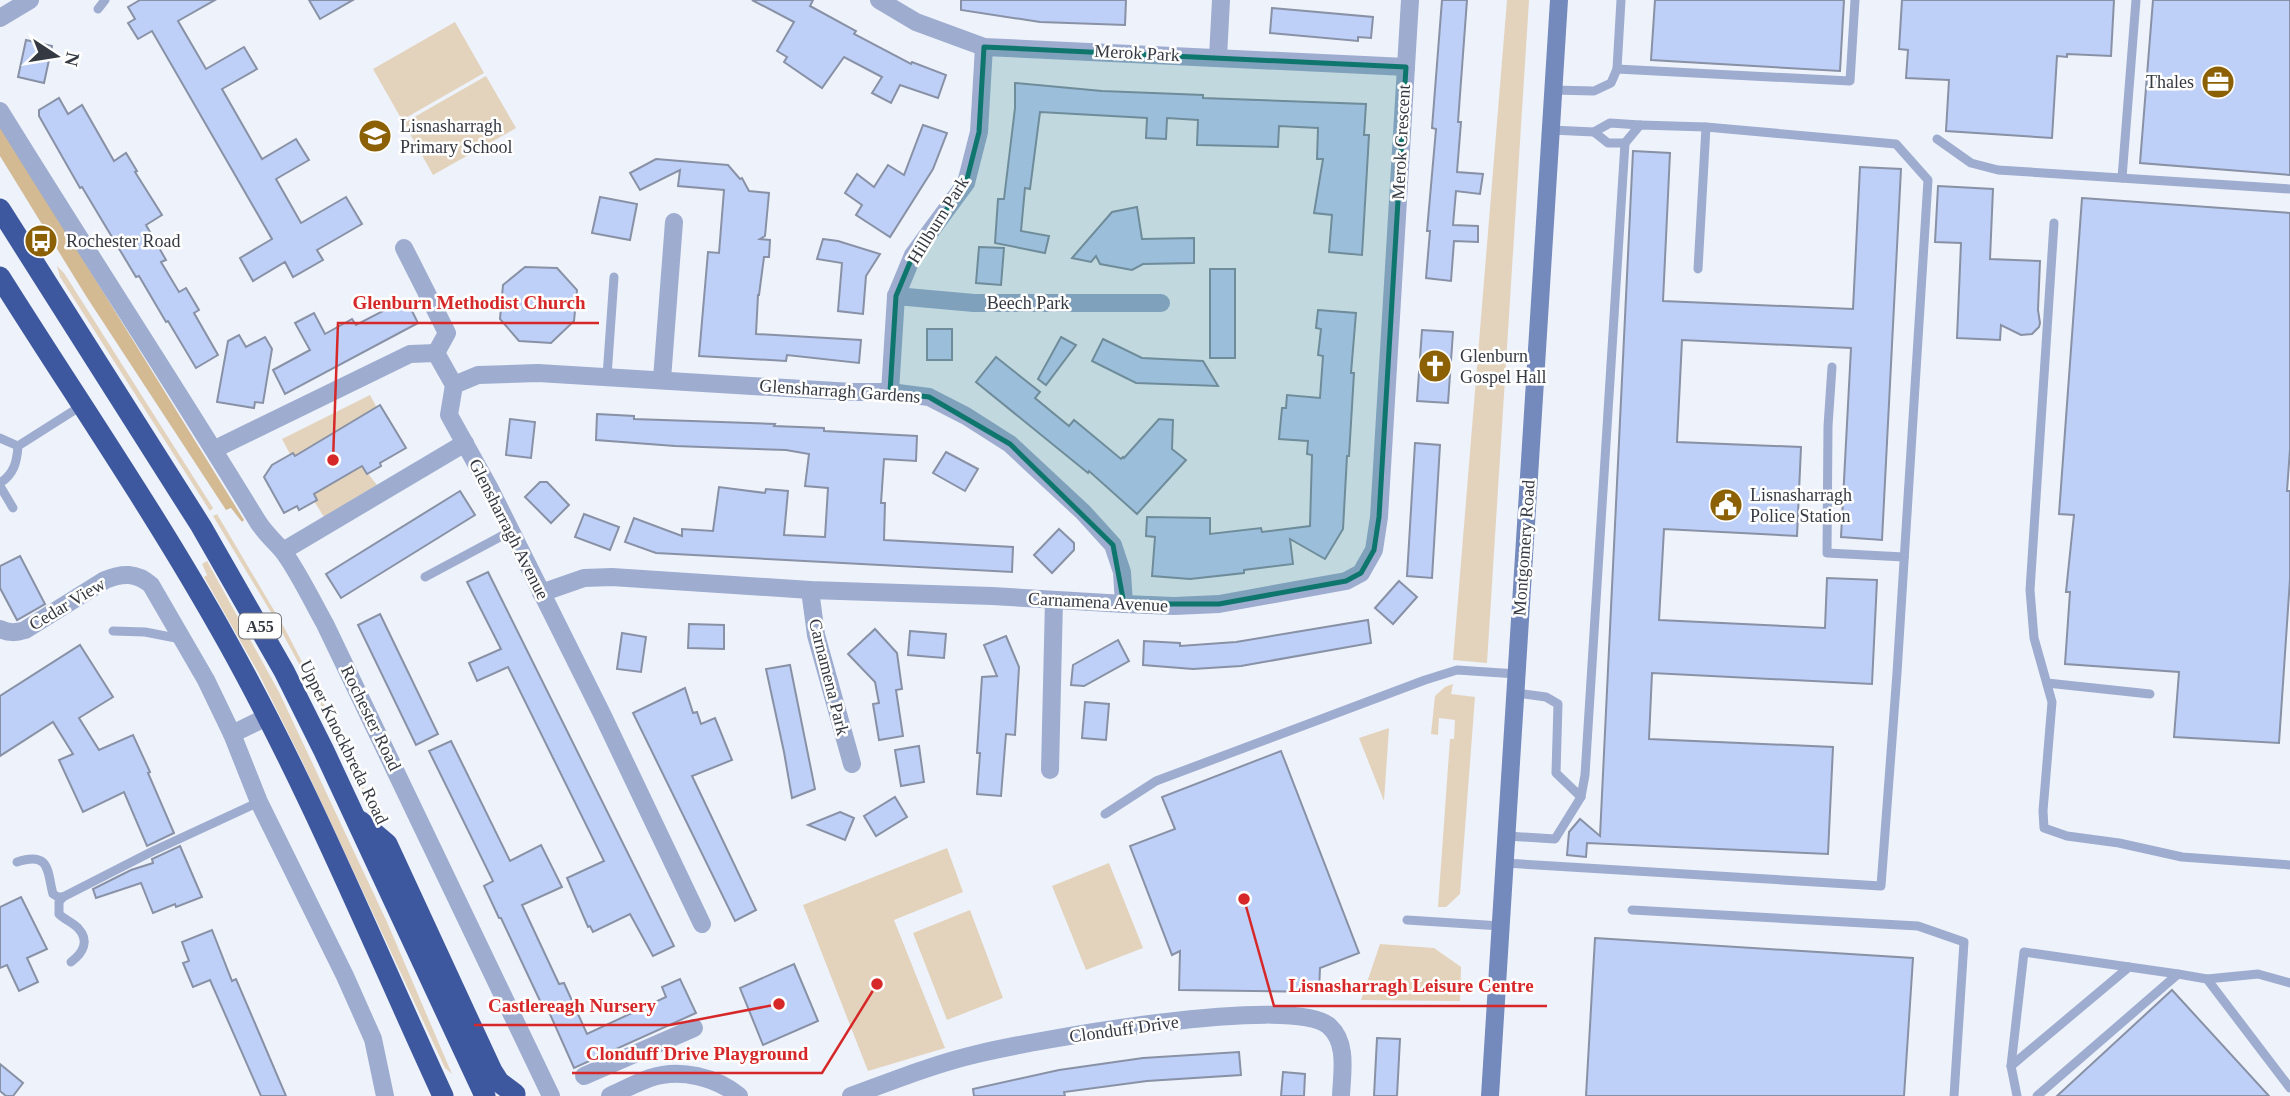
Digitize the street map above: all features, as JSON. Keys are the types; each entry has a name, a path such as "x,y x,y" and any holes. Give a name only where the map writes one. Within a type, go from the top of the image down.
{"highway":[{"name":"Upper Knockbreda Road","path":"0,209 244,597 285,671 485,1096"},
{"name":"A55","path":"0,277 227,640 348,887 443,1096"},
{"path":"355,818 387,844 492,1070 499,1082 513,1095"}],"street":[{"path":"0,18 30,0"},
{"name":"Merok Park","path":"879,0 916,22 984,47 1406,67"},
{"path":"1218,57 1221,0"},
{"name":"Merok Crescent","path":"1393,285 1410,0"},
{"name":"Montgomery Road","path":"1490,1096 1559,0"},
{"name":"Hillburn Park","path":"890,392 896,296 913,255 966,183 979,132 984,47"},
{"name":"Rochester Road","path":"0,111 268,537 283,551 337,648 547,1088"},
{"path":"662,379 674,222"},
{"path":"404,248 447,333 436,353"},
{"name":"Carnamena Avenue","path":"541,593 584,578 612,577 810,590 1174,606 1219,604 1346,581 1361,573 1374,550 1379,517 1393,285"},
{"name":"Beech Park","path":"896,296 974,303 1161,303"},
{"path":"215,449 410,354 436,353"},
{"path":"436,353 454,384"},
{"name":"Glensharragh Gardens","path":"454,384 478,375 538,373 890,392 929,397 966,416 1010,444 1083,512 1113,545 1122,572 1124,604"},
{"name":"Glensharragh Avenue","path":"454,384 449,415 511,531 603,716 702,924"},
{"path":"283,551 465,443"},
{"name":"Cedar View","path":"0,629 7,632 25,630 105,580 117,575 135,575 150,585 182,639"},
{"name":"Carnamena Park","path":"810,590 816,635 852,764"},
{"path":"1050,770 1054,600"},
{"path":"182,639 206,680 232,734 259,803 345,975 373,1039 385,1096"},
{"path":"232,734 267,717"},
{"name":"Clonduff Drive","path":"851,1096 944,1063 1035,1042 1108,1029 1235,1015 1301,1017 1318,1019 1328,1025 1340,1039 1343,1063 1341,1096"},
{"path":"583,1076 694,1028"},
{"path":"621,1060 631,1086"},
{"path":"610,1096 652,1077 674,1074 708,1078 727,1086 739,1096"},
{"path":"513,1095 547,1088"}],"lane":[{"path":"98,9 105,0"},
{"path":"1553,90 1594,91 1611,83 1617,69 1621,0"},
{"path":"1617,69 1850,81 1855,0"},
{"path":"2122,178 2136,0"},
{"path":"1505,863 1881,886 1905,557 1928,180 1896,144 1706,127 1610,123 1594,132 1551,130"},
{"path":"1507,836 1555,839 1581,797 1586,775 1625,143 1640,125"},
{"path":"1698,269 1706,127"},
{"path":"1594,132 1608,143 1625,143"},
{"path":"1937,139 1971,163 1998,170 2290,189"},
{"path":"2054,223 2030,590 2034,638 2053,702 2043,811 2045,828 2067,836 2119,843 2182,857 2290,865"},
{"path":"607,376 614,277"},
{"path":"1832,367 1828,426 1827,553 1905,557"},
{"path":"18,446 81,406"},
{"path":"0,438 18,446"},
{"path":"13,508 0,485 12,472 18,446"},
{"path":"425,577 511,531"},
{"path":"113,631 145,632 182,639"},
{"path":"1105,814 1156,781 1425,680 1457,670 1517,674"},
{"path":"2047,683 2150,694"},
{"path":"1516,693 1546,697 1558,705 1556,773 1581,797"},
{"path":"71,962 81,955 85,946 84,936 79,928 59,914 59,902 63,897 153,850 259,803"},
{"path":"17,862 26,859 44,863 49,869 53,894 63,897"},
{"path":"1632,910 1918,926 1964,942 1954,1096"},
{"path":"1407,920 1501,926"},
{"path":"2017,1096 2011,1066 2024,952 2207,979 2258,974 2290,983"},
{"path":"2011,1066 2129,967"},
{"path":"2037,1096 2178,974"},
{"path":"2207,979 2290,1088"}],"highlighted area":[{"path":"984,47 1406,67 1379,517 1374,550 1361,573 1346,581 1219,604 1124,604 1113,545 1010,444 929,397 890,392 896,296 913,255 966,183 979,132"}],"shaded area":[{"path":"1507,0 1529,0 1487,663 1453,660"},
{"path":"455,22 484,73 402,120 373,69"},
{"path":"486,76 516,128 433,175 404,123"},
{"path":"0,125 244,520 242,522 231,508 226,510 86,296 0,156"},
{"path":"57,266 213,508 210,511 60,277"},
{"path":"370,395 377,408 295,456 290,454 282,439"},
{"path":"362,466 377,485 324,517 314,501 317,499 314,494"},
{"path":"217,514 285,629 332,720 386,836 380,829 317,697 272,614 213,516"},
{"path":"207,561 279,692 387,922 452,1074 445,1068 259,674 204,577 207,575 202,564"},
{"path":"1453,684 1451,694 1475,697 1460,894 1446,907 1438,907 1450,739 1454,739 1455,720 1439,718 1438,735 1431,734 1435,696"},
{"path":"1389,728 1384,801 1359,738"},
{"path":"947,848 963,892 894,920 945,1048 868,1071 803,905"},
{"path":"1109,863 1143,948 1086,970 1052,886"},
{"path":"970,910 1003,998 947,1020 913,933"},
{"path":"1380,944 1434,948 1461,967 1460,1001 1361,1000"}],"building":[{"path":"140,0 215,0 178,21 206,69 244,47 257,69 222,89 262,159 296,139 309,160 276,179 301,223 346,197 362,224 317,250 323,260 293,277 285,262 253,281 240,258 272,239 152,31 138,39 128,23 135,19 128,7"},
{"path":"309,0 353,0 320,19"},
{"path":"752,0 813,0 810,6 856,31 854,34 911,64 912,62 946,75 938,98 900,85 891,103 872,93 882,77 844,57 822,88 784,62 787,57 777,51 794,22"},
{"path":"961,0 1126,0 1125,25 1040,22 961,10"},
{"path":"1442,0 1467,0 1457,172 1483,174 1480,194 1456,191 1453,225 1478,226 1478,242 1454,241 1451,281 1426,278 1430,231 1427,231 1436,129 1432,128"},
{"path":"1655,0 1844,0 1840,71 1651,60"},
{"path":"1902,0 2114,0 2111,56 2057,56 2052,138 1946,131 1949,80 1906,78 1908,50 1899,49"},
{"name":"Thales","path":"2153,0 2290,0 2290,175 2140,163"},
{"path":"1272,8 1373,17 1371,38 1358,37 1358,41 1270,33"},
{"path":"26,40 52,46 44,83 18,77"},
{"path":"1015,83 1102,91 1203,95 1203,98 1366,104 1364,135 1369,135 1362,255 1329,252 1332,215 1314,213 1323,159 1317,159 1318,128 1279,126 1278,147 1197,145 1198,120 1167,118 1166,139 1146,138 1147,118 1040,112 1030,189 1025,188 1021,231 1049,236 1045,253 995,243 998,199 1004,199 1015,108"},
{"path":"59,98 68,114 82,105 114,161 126,153 162,215 146,225 166,260 161,262 179,292 186,288 199,310 194,313 218,355 196,368 139,276 136,277 82,187 80,188 39,116 39,110"},
{"path":"923,125 947,133 933,169 890,237 856,215 862,205 845,193 857,174 874,187 888,165 904,175"},
{"path":"1633,151 1670,153 1663,301 1853,309 1860,167 1901,169 1882,540 1841,537 1851,348 1682,340 1677,442 1801,447 1797,536 1664,529 1659,620 1825,628 1827,578 1877,580 1872,684 1652,673 1649,739 1833,747 1828,854 1587,843 1586,857 1567,855 1569,832 1580,819 1600,836"},
{"path":"656,159 728,165 742,178 749,191 769,193 765,236 760,239 770,240 769,257 764,257 756,334 861,340 859,363 787,355 786,361 699,356 708,252 719,253 724,190 678,186 680,170 640,190 630,173"},
{"path":"1938,186 1993,189 1990,259 2040,261 2040,323 2032,334 2021,335 2001,325 2000,340 1957,338 1961,243 1935,242"},
{"path":"600,197 637,204 630,240 592,233"},
{"path":"2082,198 2290,213 2290,449 2287,491 2290,491 2290,579 2279,743 2174,737 2179,672 2065,664 2070,592 2066,592 2074,515 2059,514"},
{"path":"1137,207 1142,239 1194,238 1194,263 1143,264 1132,270 1100,264 1096,256 1091,262 1072,258 1112,212"},
{"path":"823,239 880,254 866,276 863,314 838,311 842,263 817,259"},
{"path":"979,247 1004,248 1001,285 976,283"},
{"path":"525,267 557,268 577,290 574,321 551,343 519,341 500,319 503,285"},
{"path":"1210,269 1235,269 1235,358 1210,358"},
{"path":"406,299 418,323 285,394 273,370 310,350 295,323 314,313 325,334 352,319 356,325"},
{"path":"1318,310 1356,313 1343,529 1325,559 1290,539 1293,564 1190,579 1152,576 1155,537 1146,536 1147,517 1210,518 1210,534 1261,528 1262,532 1310,526 1312,455 1307,454 1308,441 1279,439 1282,408 1286,408 1287,395 1320,398 1323,356 1318,355 1321,329 1316,328"},
{"path":"927,329 952,329 952,360 927,360"},
{"name":"Glenburn Gospel Hall","path":"1422,330 1453,332 1448,403 1417,401"},
{"path":"239,335 246,347 265,337 272,349 263,403 255,402 254,408 217,402 228,341"},
{"path":"1061,337 1076,345 1046,385 1038,379"},
{"path":"1103,339 1142,358 1203,361 1218,386 1136,383 1092,361"},
{"path":"996,357 1040,392 1035,398 1069,426 1074,420 1121,459 1159,419 1173,420 1172,449 1186,460 1137,514 1089,471 1088,473 976,382"},
{"path":"380,405 406,448 367,474 362,466 314,494 317,500 299,510 297,506 284,513 264,477 272,465 293,453 295,456"},
{"path":"597,414 634,416 634,419 775,424 774,426 824,428 824,431 917,436 916,461 884,459 881,503 885,503 884,540 1013,547 1012,572 656,553 625,542 634,518 682,536 682,529 713,531 719,487 765,493 766,489 788,491 784,535 825,537 828,488 805,486 809,454 786,450 596,440"},
{"path":"510,419 535,422 531,458 506,455"},
{"path":"1415,443 1440,445 1432,578 1407,576"},
{"path":"946,452 978,469 965,491 933,473"},
{"path":"540,482 547,482 569,505 551,523 525,497"},
{"path":"460,491 475,515 341,598 326,574"},
{"path":"584,514 619,527 610,550 575,537"},
{"path":"1059,529 1074,543 1074,550 1052,573 1034,555"},
{"path":"20,556 45,604 17,620 0,588 0,566"},
{"path":"488,572 674,946 653,956 630,914 593,932 590,926 588,927 567,878 604,861 508,667 477,681 469,663 501,649 467,582"},
{"path":"1399,581 1417,597 1393,624 1375,608"},
{"path":"380,614 438,734 416,745 358,625"},
{"path":"1368,620 1371,643 1241,666 1193,669 1143,665 1144,641 1180,643 1180,646 1236,642"},
{"path":"689,624 724,625 724,649 688,648"},
{"path":"875,629 897,653 902,689 896,690 903,736 879,740 873,704 879,703 875,682 848,654"},
{"path":"910,631 946,634 944,658 908,655"},
{"path":"622,633 646,637 641,672 617,669"},
{"path":"1006,636 1019,667 1015,735 1006,734 1001,796 977,794 982,677 997,676 984,645"},
{"path":"1118,640 1129,661 1084,686 1071,685 1073,665"},
{"path":"80,645 113,697 79,718 99,750 133,735 174,833 147,846 124,792 83,812 59,760 73,754 53,722 0,756 0,696"},
{"path":"790,665 815,789 792,798 766,669"},
{"path":"685,688 693,713 697,712 701,724 715,718 732,760 692,776 756,910 735,921 633,713"},
{"path":"1085,702 1109,704 1106,740 1082,738"},
{"path":"451,741 510,861 541,845 562,887 522,905 559,984 564,983 587,1034 666,997 662,987 680,979 696,1013 574,1068 545,1003 542,1005 484,886 493,881 429,751"},
{"path":"919,746 924,782 901,786 895,750"},
{"path":"1281,751 1359,953 1320,968 1319,992 1179,990 1180,951 1172,955 1130,846 1175,829 1162,797"},
{"path":"895,797 907,817 876,836 864,816"},
{"path":"840,812 854,818 845,840 808,825"},
{"path":"180,846 202,897 153,913 141,883 96,898 93,889 131,870 153,863 152,859"},
{"path":"21,897 47,949 27,958 38,982 19,991 7,965 0,968 0,907"},
{"path":"212,930 232,981 236,979 286,1096 261,1096 210,980 193,987 183,963 189,961 182,942"},
{"path":"1595,938 1913,958 1904,1096 1586,1096"},
{"path":"794,964 818,1021 763,1045 740,988"},
{"path":"2172,990 2269,1096 2057,1096"},
{"path":"1377,1038 1400,1039 1397,1096 1374,1096"},
{"path":"1239,1052 1241,1075 1147,1081 1064,1092 1065,1096 974,1096 973,1089 1059,1070 1143,1058"},
{"path":"0,1064 23,1083 13,1096 6,1096 0,1091"},
{"path":"1283,1072 1305,1074 1304,1096 1281,1096"}],"place":[{"name":"Thales","path":"2218,82"},
{"name":"Lisnasharragh Primary School","path":"375,136"},
{"name":"Rochester Road","path":"41,241"},
{"name":"Glenburn Gospel Hall","path":"1435,366"},
{"name":"Glenburn Methodist Church","path":"333,460"},
{"name":"Lisnasharragh Police Station","path":"1726,505"},
{"name":"Lisnasharragh Leisure Centre","path":"1244,899"},
{"name":"Clonduff Drive Playground","path":"877,984"},
{"name":"Castlereagh Nursery","path":"779,1004"}]}
